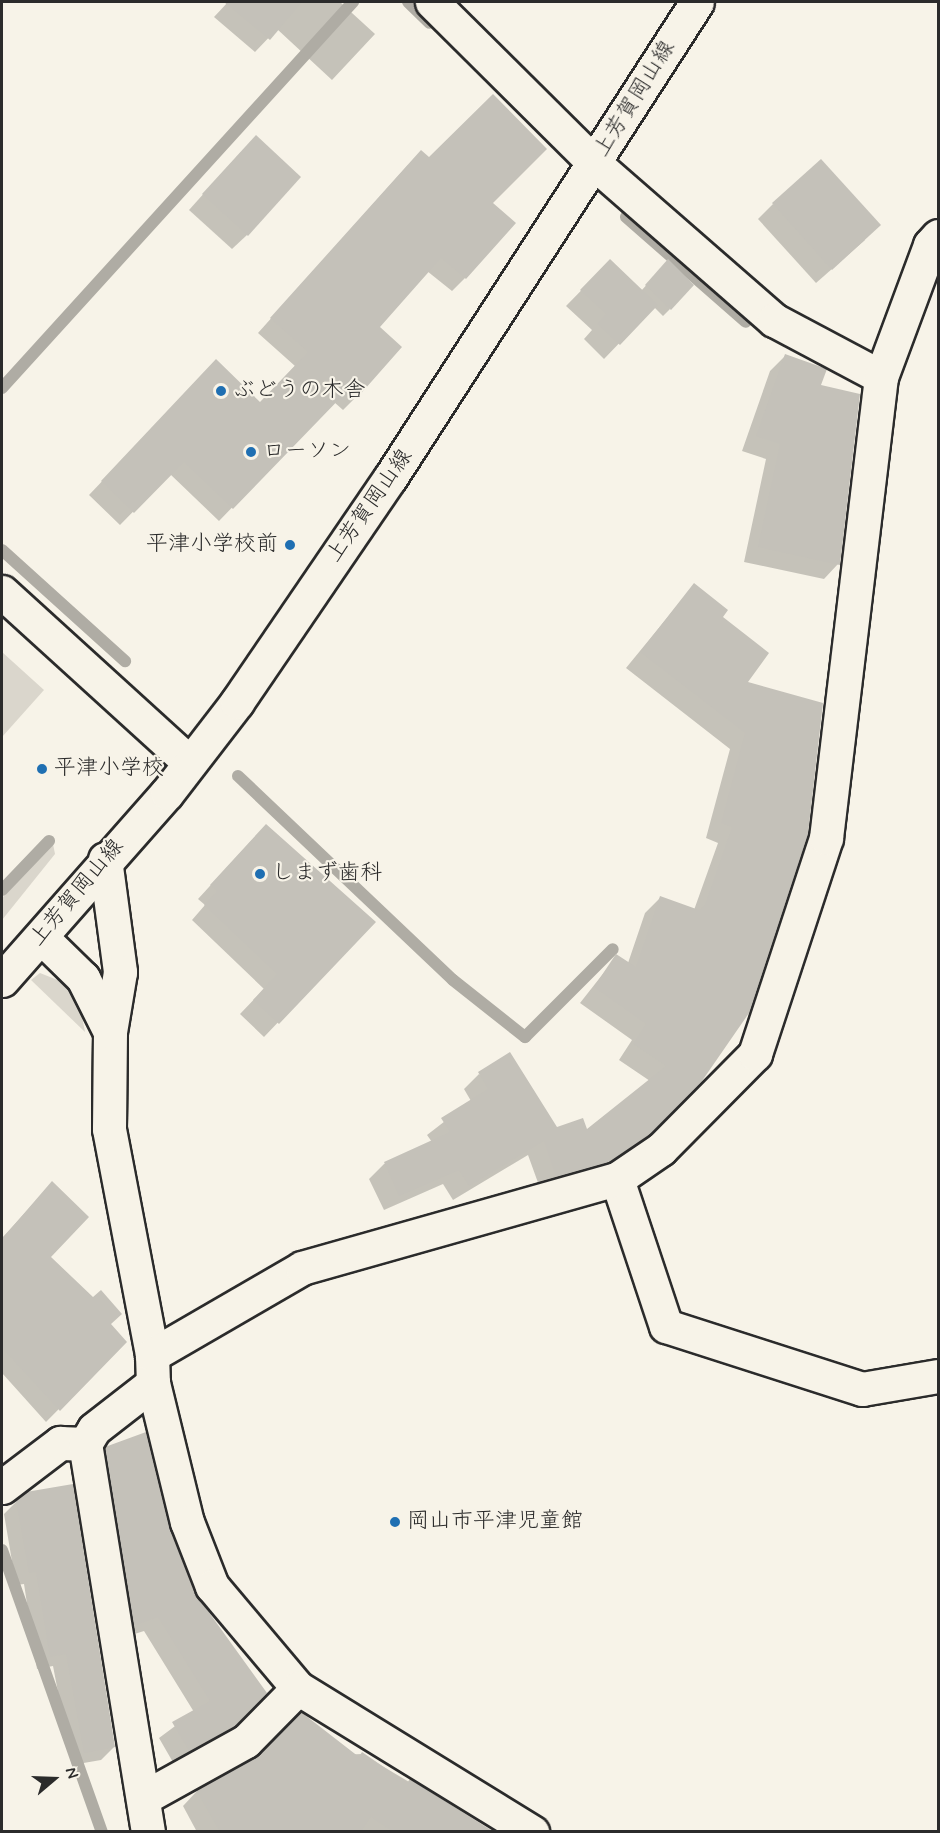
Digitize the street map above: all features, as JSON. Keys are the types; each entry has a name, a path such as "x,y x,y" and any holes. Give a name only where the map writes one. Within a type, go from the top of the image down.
{"street":[{"path":"432,2 594,163 774,320 881,377"},
{"name":"上芳賀岡山線","path":"2,980 189,762 237,702 390,478 697,2"},
{"path":"148,1832 146,1797 85,1444 94,1429 153,1369 302,1268 617,1179 661,1149 755,1054 826,838 881,377 930,245 939,236"},
{"path":"2,592 189,762"},
{"path":"105,859 120,972 110,1032 109,1129 153,1369 187,1522 212,1586 298,1688 532,1832"},
{"path":"41,936 83,978 110,1032"},
{"path":"617,1179 666,1326 862,1389 939,1376"},
{"path":"2,1487 60,1443 85,1444"},
{"path":"146,1797 246,1741 298,1688"}],"shaded area":[{"path":"2,652 44,690 2,737"},
{"path":"53,844 55,854 2,920 2,898"},
{"path":"40,973 65,983 78,996 85,1032 31,980"}],"building":[{"path":"224,2 302,2 270,40"},
{"path":"493,94 547,149 493,203 516,223 466,279 441,258 380,327 402,347 357,398 348,390 233,509 184,462 134,513 101,481 216,359 260,402 308,352 270,318 421,150 429,157"},
{"path":"256,135 301,177 248,236 202,194"},
{"path":"821,159 881,225 832,270 772,203"},
{"path":"610,259 658,305 620,345 597,324 606,314 580,290"},
{"path":"668,259 694,285 671,310 645,285"},
{"path":"785,354 827,369 821,385 860,394 840,565 758,547 780,444 756,436"},
{"path":"694,583 728,610 723,617 769,653 748,682 823,703 808,834 749,1013 702,1081 649,1135 609,1162 556,1177 544,1141 469,1186 459,1170 399,1196 384,1162 450,1132 441,1118 488,1089 478,1072 510,1052 557,1127 583,1118 587,1129 666,1066 633,1044 646,1024 594,987 616,954 636,967 660,896 699,910 705,905 732,827 721,823 745,733 640,652"},
{"path":"266,824 376,922 279,1024 253,1000 277,974 204,905 217,891 210,885"},
{"path":"52,1181 89,1217 51,1257 93,1297 101,1290 122,1314 111,1324 127,1342 60,1411 2,1348 2,1239"},
{"path":"146,1432 169,1526 195,1593 267,1693 235,1726 189,1751 172,1722 210,1701 158,1617 133,1626 105,1447"},
{"path":"73,1484 115,1747 84,1753 66,1654 50,1657 36,1572 29,1573 16,1500 26,1492"},
{"path":"301,1712 359,1757 362,1752 407,1783 410,1779 494,1832 393,1832 371,1817 361,1832 220,1832 196,1790 255,1757"}],"waterway":[{"path":"2,388 353,2"},
{"path":"408,2 430,23"},
{"path":"626,217 746,322"},
{"path":"2,550 125,661"},
{"path":"238,776 453,980 525,1037 613,949"},
{"path":"2,890 49,841"},
{"path":"2,1550 102,1832"}],"place":[{"name":"ぶどうの木舎","path":"221,391"},
{"name":"ローソン","path":"251,452"},
{"name":"平津小学校前","path":"290,545"},
{"name":"平津小学校","path":"42,769"},
{"name":"しまず歯科","path":"260,874"},
{"name":"岡山市平津児童館","path":"395,1522"}]}
